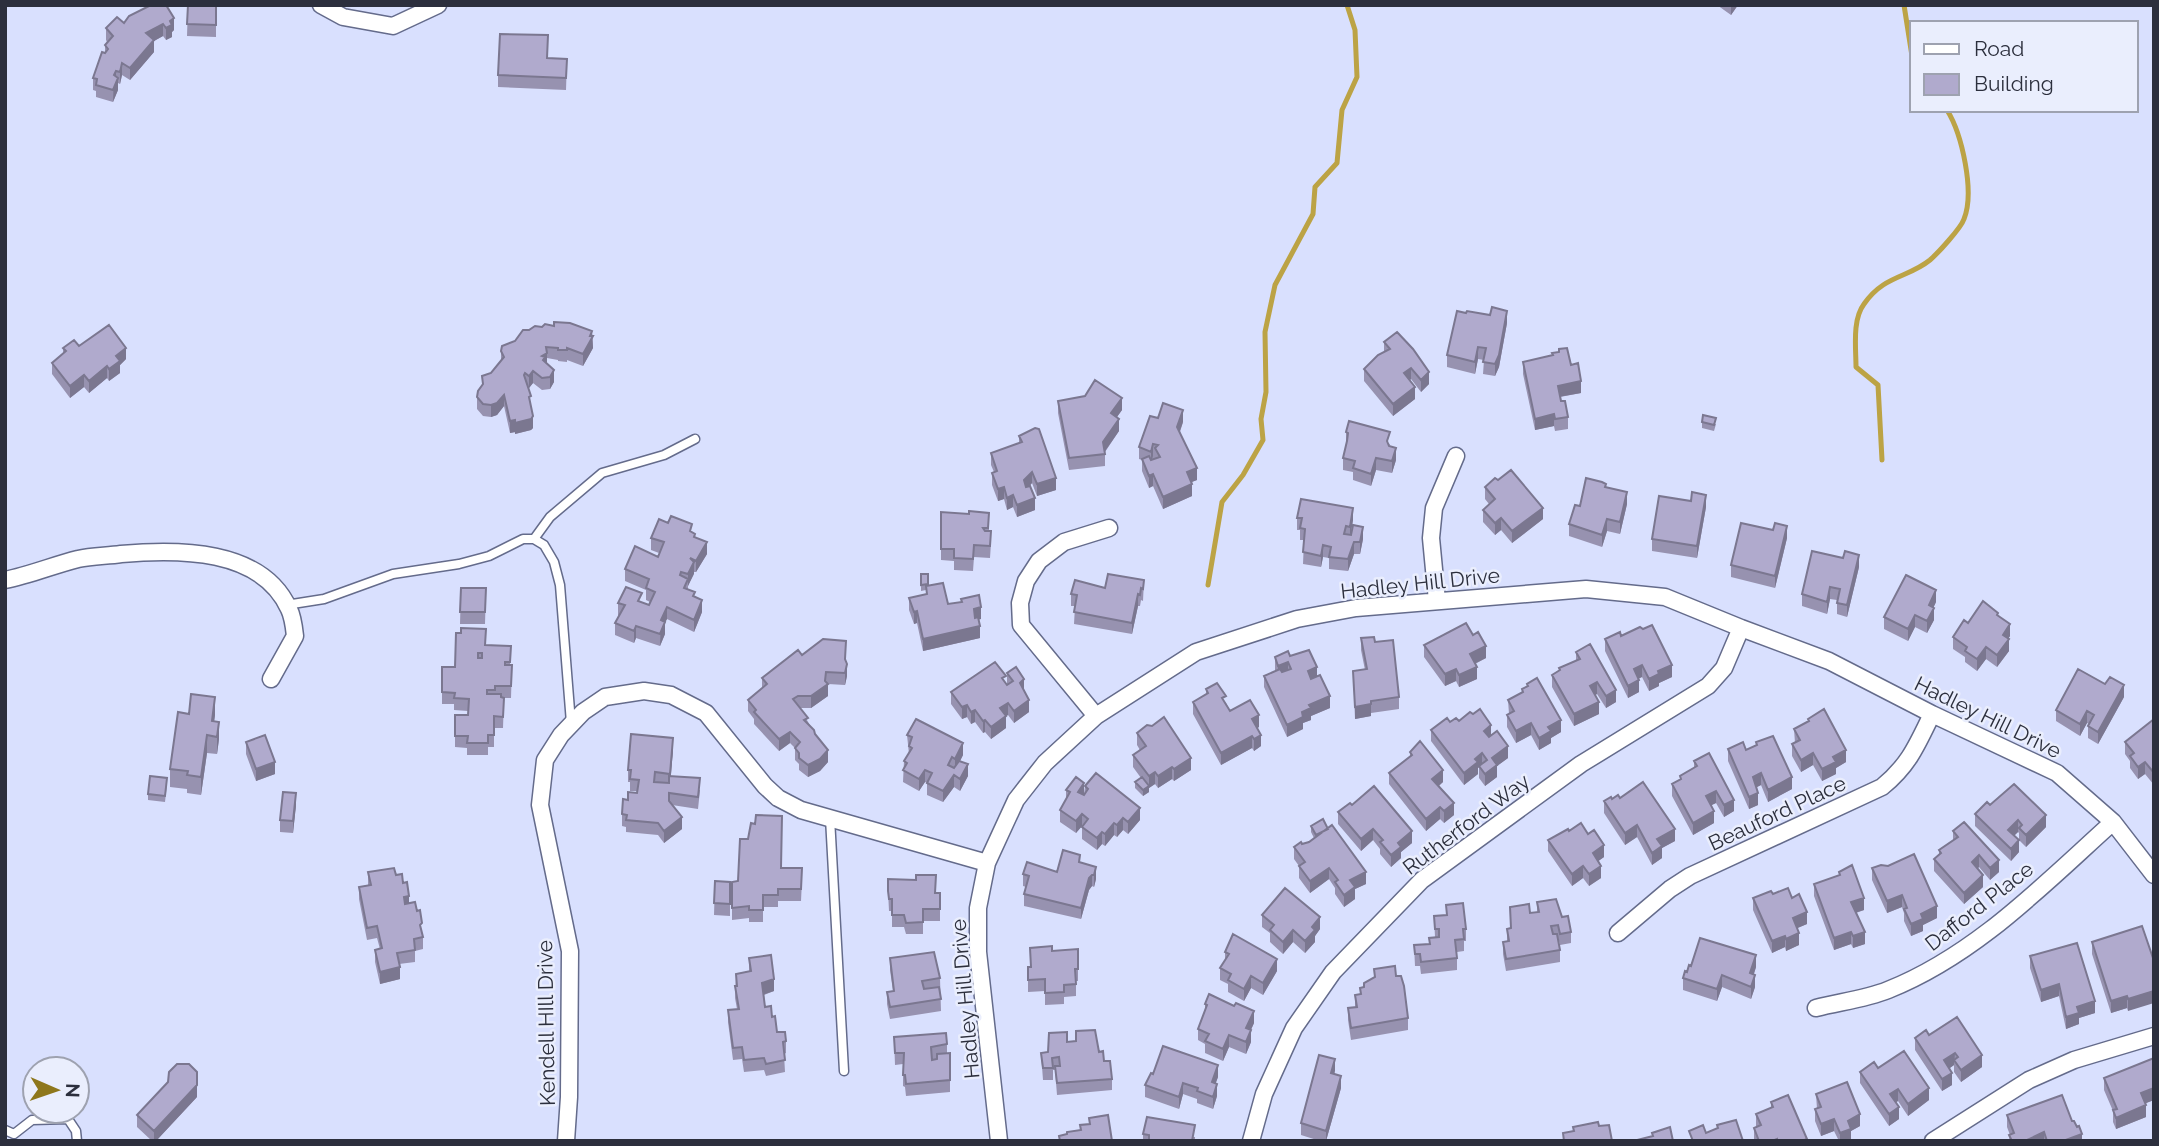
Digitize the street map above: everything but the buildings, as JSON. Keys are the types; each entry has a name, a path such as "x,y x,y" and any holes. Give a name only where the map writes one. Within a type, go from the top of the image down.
{"street":[{"path":"321,5 343,17 393,26 438,5"},
{"path":"1437,601 1431,538 1434,508 1455,456"},
{"path":"1096,716 1021,625 1020,603 1026,581 1039,561 1064,542 1109,528"},
{"path":"5,580 80,559 149,552 198,552 229,560 255,572 276,589 286,605 295,636 271,679"},
{"name":"Hadley Hill Drive","path":"999,1141 978,952 978,908 987,863 1016,800 1045,764 1096,716 1196,652 1297,619 1356,608 1586,589 1665,597 1829,661 1932,714 2057,773 2113,822 2154,875"},
{"name":"Rutherford Way","path":"1251,1141 1264,1094 1294,1028 1342,963 1422,880 1581,764 1708,685 1724,668 1741,628"},
{"name":"Kendell HIll Drive","path":"566,1141 570,951 540,805 545,760 571,723 605,697 644,691 671,695 706,713 765,786 778,798 801,810 987,863"},
{"name":"Beauford Place","path":"1618,933 1690,876 1882,788 1899,774 1907,763 1932,714"},
{"name":"Dafford Place","path":"1816,1008 1885,991 1925,974 2007,917 2113,822"},
{"path":"1933,1141 2029,1080 2074,1060 2154,1036"}],"lane":[{"path":"534,539 550,517 602,473 664,455 695,439"},
{"path":"286,605 324,599 393,575 459,564 489,556 523,539 534,539 544,545 554,562 560,585 571,723"},
{"path":"830,818 844,1071"},
{"path":"5,1130 14,1134 32,1120 68,1119 76,1131 77,1141"}],"waterway":[{"path":"1208,585 1222,502 1243,475 1263,440 1261,419 1266,392 1265,332 1275,285 1313,214 1315,187 1337,163 1342,110 1357,77 1355,30 1347,5"},
{"path":"1904,5 1910,43"},
{"path":"1882,460 1878,385 1856,367 1856,326 1864,304 1880,287 1930,260 1964,219 1968,194 1965,163 1958,133 1948,112"}]}
